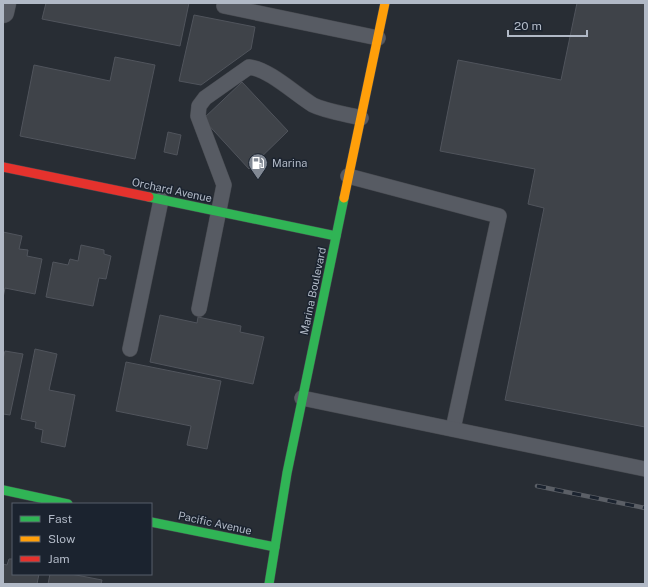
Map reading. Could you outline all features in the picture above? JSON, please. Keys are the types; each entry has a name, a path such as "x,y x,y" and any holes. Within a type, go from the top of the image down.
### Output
{"main road":[{"name":"Marina Boulevard","path":"269,584 287,473 385,3"},
{"name":"Orchard Avenue","path":"3,167 336,236"},
{"path":"3,490 63,503"},
{"name":"Pacific Avenue","path":"152,522 275,548"}],"street":[{"path":"3,12 5,3"}],"lane":[{"path":"224,6 378,38"},
{"path":"199,309 224,186 198,116 199,106 205,98 249,67 256,68 266,73 314,106 361,118"},
{"path":"348,176 499,216 453,429"},
{"path":"130,349 161,200"},
{"path":"302,398 645,470"}],"building":[{"path":"46,3 189,3 180,46 42,19"},
{"path":"577,3 645,3 645,427 505,400 544,208 528,204 535,169 440,151 458,60 561,80"},
{"path":"194,15 255,27 251,49 201,85 179,81"},
{"path":"115,57 155,65 135,159 20,136 34,65 110,81"},
{"path":"242,82 288,131 249,169 203,119"},
{"path":"168,132 181,135 177,155 164,152"},
{"path":"3,232 22,236 19,249 28,250 27,256 42,259 35,294 5,288 3,298"},
{"path":"81,245 104,250 104,254 111,256 106,279 99,278 93,306 46,297 53,262 68,265 70,259 78,261"},
{"path":"160,315 197,323 198,317 241,326 240,332 264,337 253,384 150,362"},
{"path":"35,349 57,354 49,390 75,395 65,447 41,442 43,430 35,428 36,422 21,419"},
{"path":"5,351 23,354 10,415 3,414 3,359"},
{"path":"126,362 221,381 207,449 187,445 191,426 116,411"},
{"path":"9,559 12,559 12,575 39,575 37,584 3,584 3,564 7,565"},
{"path":"50,575 76,575 102,580 101,584 48,584"}],"railway":[{"path":"537,486 645,508"}],"traffic: fast":[{"path":"149,197 336,236"},
{"path":"269,584 287,473 344,198"},
{"path":"3,490 63,503"},
{"path":"152,522 275,547"}],"traffic: slow":[{"path":"344,198 385,3"}],"traffic: jam":[{"path":"3,167 149,197"}],"place":[{"name":"Marina","path":"258,180"}]}
